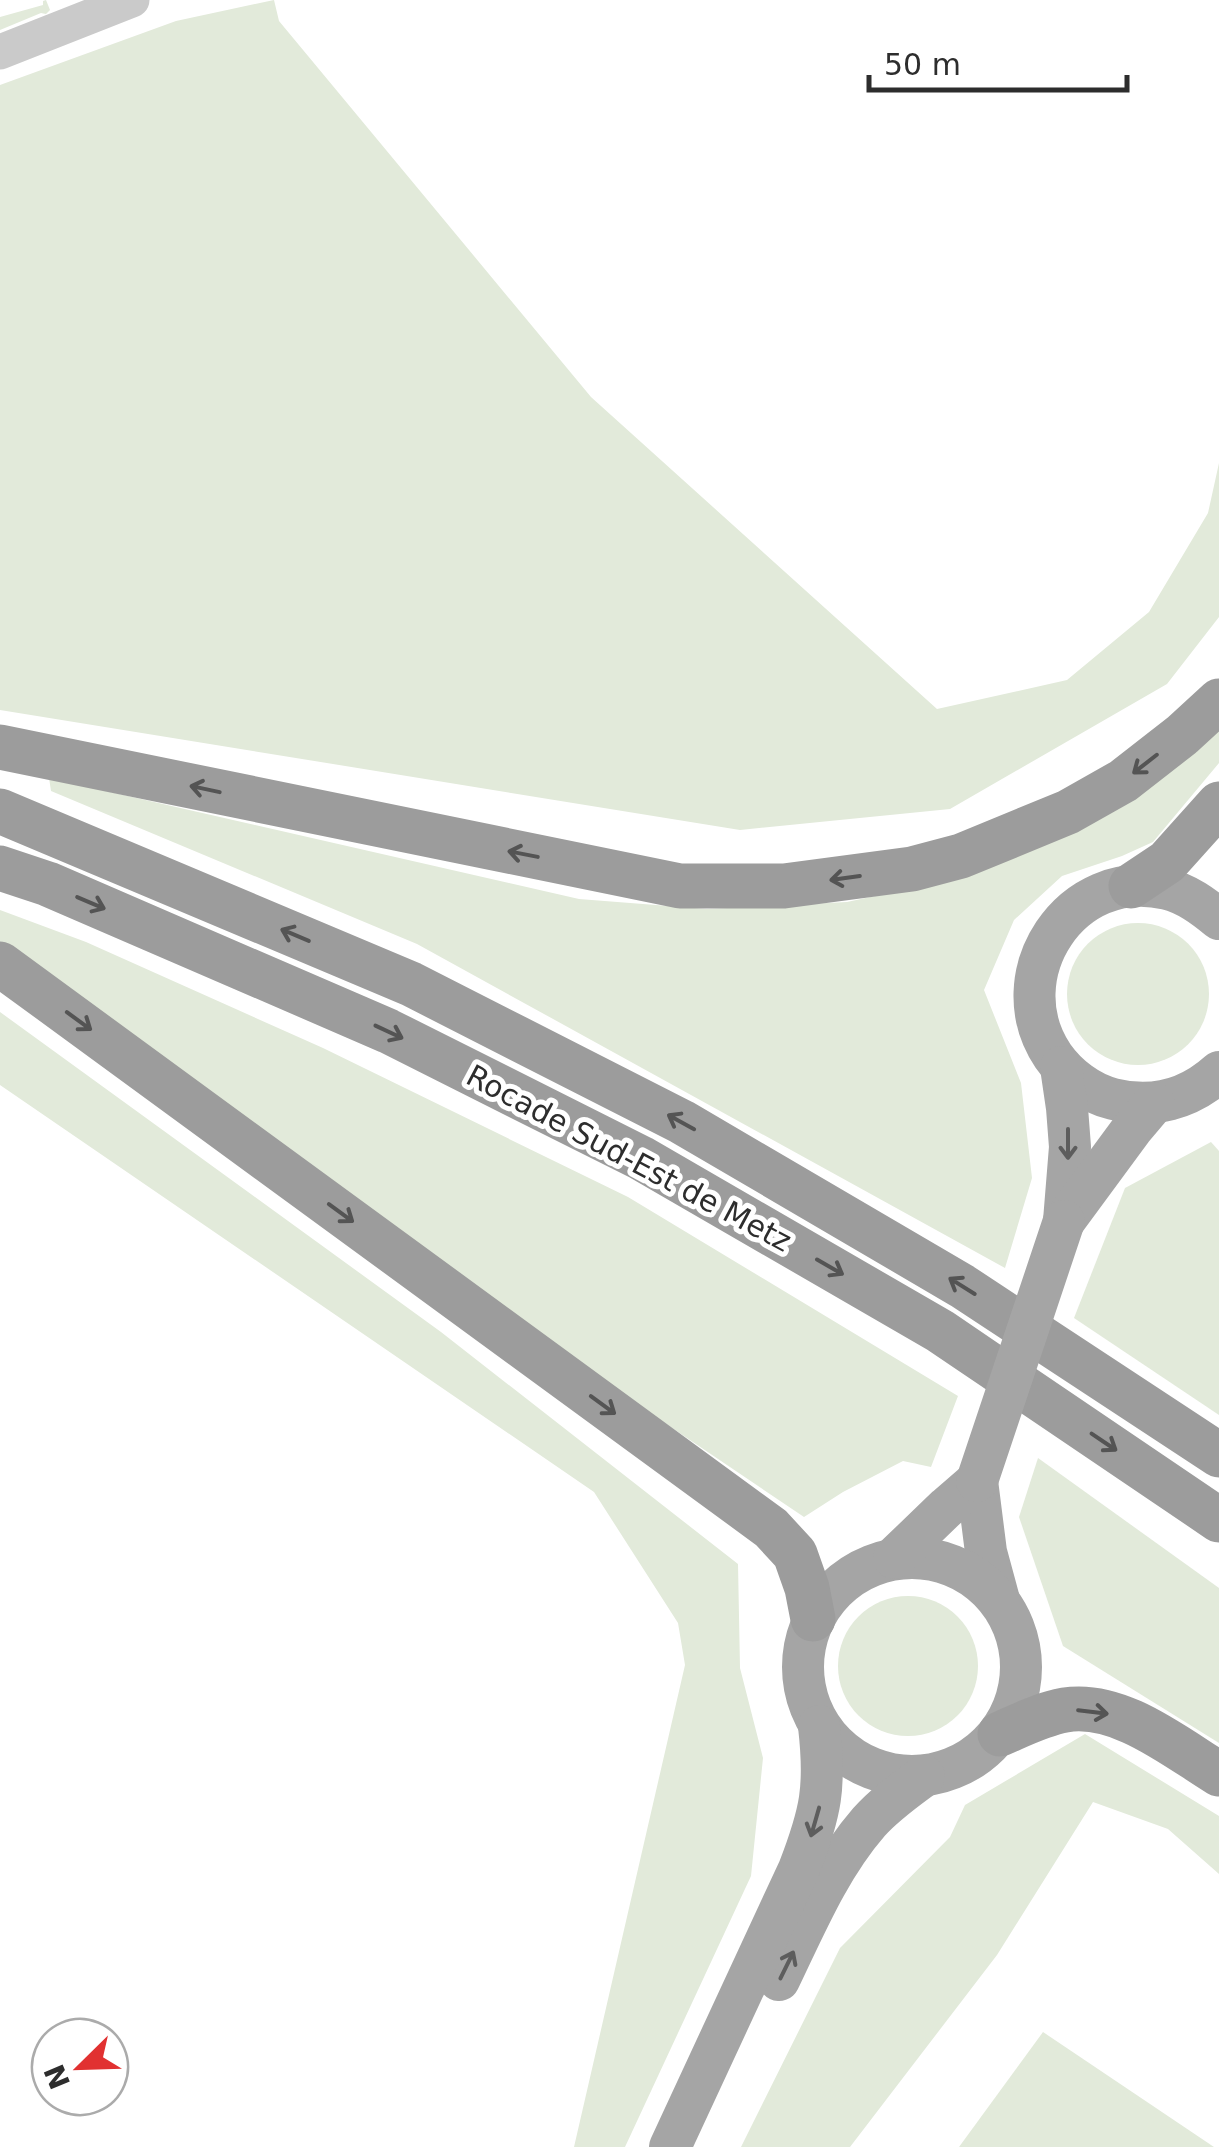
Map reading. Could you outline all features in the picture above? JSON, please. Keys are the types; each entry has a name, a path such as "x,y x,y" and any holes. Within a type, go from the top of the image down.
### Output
{"highway":[{"path":"0,746 680,886 784,886 912,870 1010,838 1123,781 1219,701"},
{"path":"1131,886 1166,862 1219,804"},
{"name":"Rocade Sud-Est de Metz","path":"0,811 411,984 682,1122 962,1286 1219,1455"},
{"name":"Rocade Sud-Est de Metz","path":"0,868 48,884 388,1031 640,1158 940,1330 1219,1520"},
{"path":"0,964 771,1528 795,1554 807,1588 812,1619"},
{"path":"1000,1734 1040,1717 1068,1710 1096,1710 1127,1718 1219,1774"}],"main road":[{"path":"1219,920 1198,902 1166,889 1131,886 1105,892 1082,904 1046,943 1036,968 1033,994 1036,1020 1061,1067 1080,1084 1103,1096 1128,1103 1172,1100 1219,1072"},
{"path":"999,1600 970,1573 934,1559 894,1558 860,1569 833,1590 812,1619 804,1646 802,1674 808,1701 820,1726 839,1749 864,1766 893,1776 924,1776 953,1770 979,1755 1000,1734 1016,1702 1022,1667 1016,1632 999,1600 986,1552 978,1481 1064,1220 1070,1146 1061,1067"},
{"path":"1064,1220 1154,1103"},
{"path":"894,1558 978,1481"},
{"path":"670,2147 799,1869 814,1828 823,1781 820,1726"},
{"path":"698,2147 824,1886 870,1820 924,1776"}],"street":[{"path":"0,52 132,0"}],"green space":[{"path":"46,0 50,10 46,14 0,30 0,17 43,5"},
{"path":"274,0 279,21 591,397 937,709 1067,680 1149,612 1208,513 1219,463 1219,617 1167,684 950,809 740,830 0,710 0,85 176,21"},
{"path":"1219,723 1219,763 1153,842 1062,876 1014,920 984,990 1021,1083 1032,1178 1005,1268 417,944 51,791 49,778 579,899 707,909 847,902 963,877"},
{"path":"0,910 86,942 323,1048 628,1197 958,1396 931,1467 903,1461 804,1517 644,1409 0,944"},
{"path":"1138,923 1165,928 1188,944 1204,967 1209,994 1204,1021 1188,1044 1165,1060 1138,1065 1111,1060 1088,1044 1072,1021 1067,994 1072,967 1088,944 1111,928"},
{"path":"0,1012 441,1332 738,1564 740,1668 763,1758 751,1876 625,2147 574,2147 685,1665 678,1623 594,1492 0,1085"},
{"path":"1211,1142 1219,1151 1219,1415 1074,1318 1125,1188"},
{"path":"1038,1458 1219,1588 1219,1743 1063,1646 1019,1517"},
{"path":"908,1596 935,1601 958,1616 973,1639 978,1666 973,1693 958,1716 935,1731 908,1736 881,1731 858,1716 843,1693 838,1666 843,1639 858,1616 881,1601"},
{"path":"1085,1734 1219,1816 1219,1874 1168,1829 1093,1802 997,1955 850,2147 741,2147 840,1948 950,1837 965,1805"},
{"path":"1043,2032 1214,2147 959,2147"}]}
